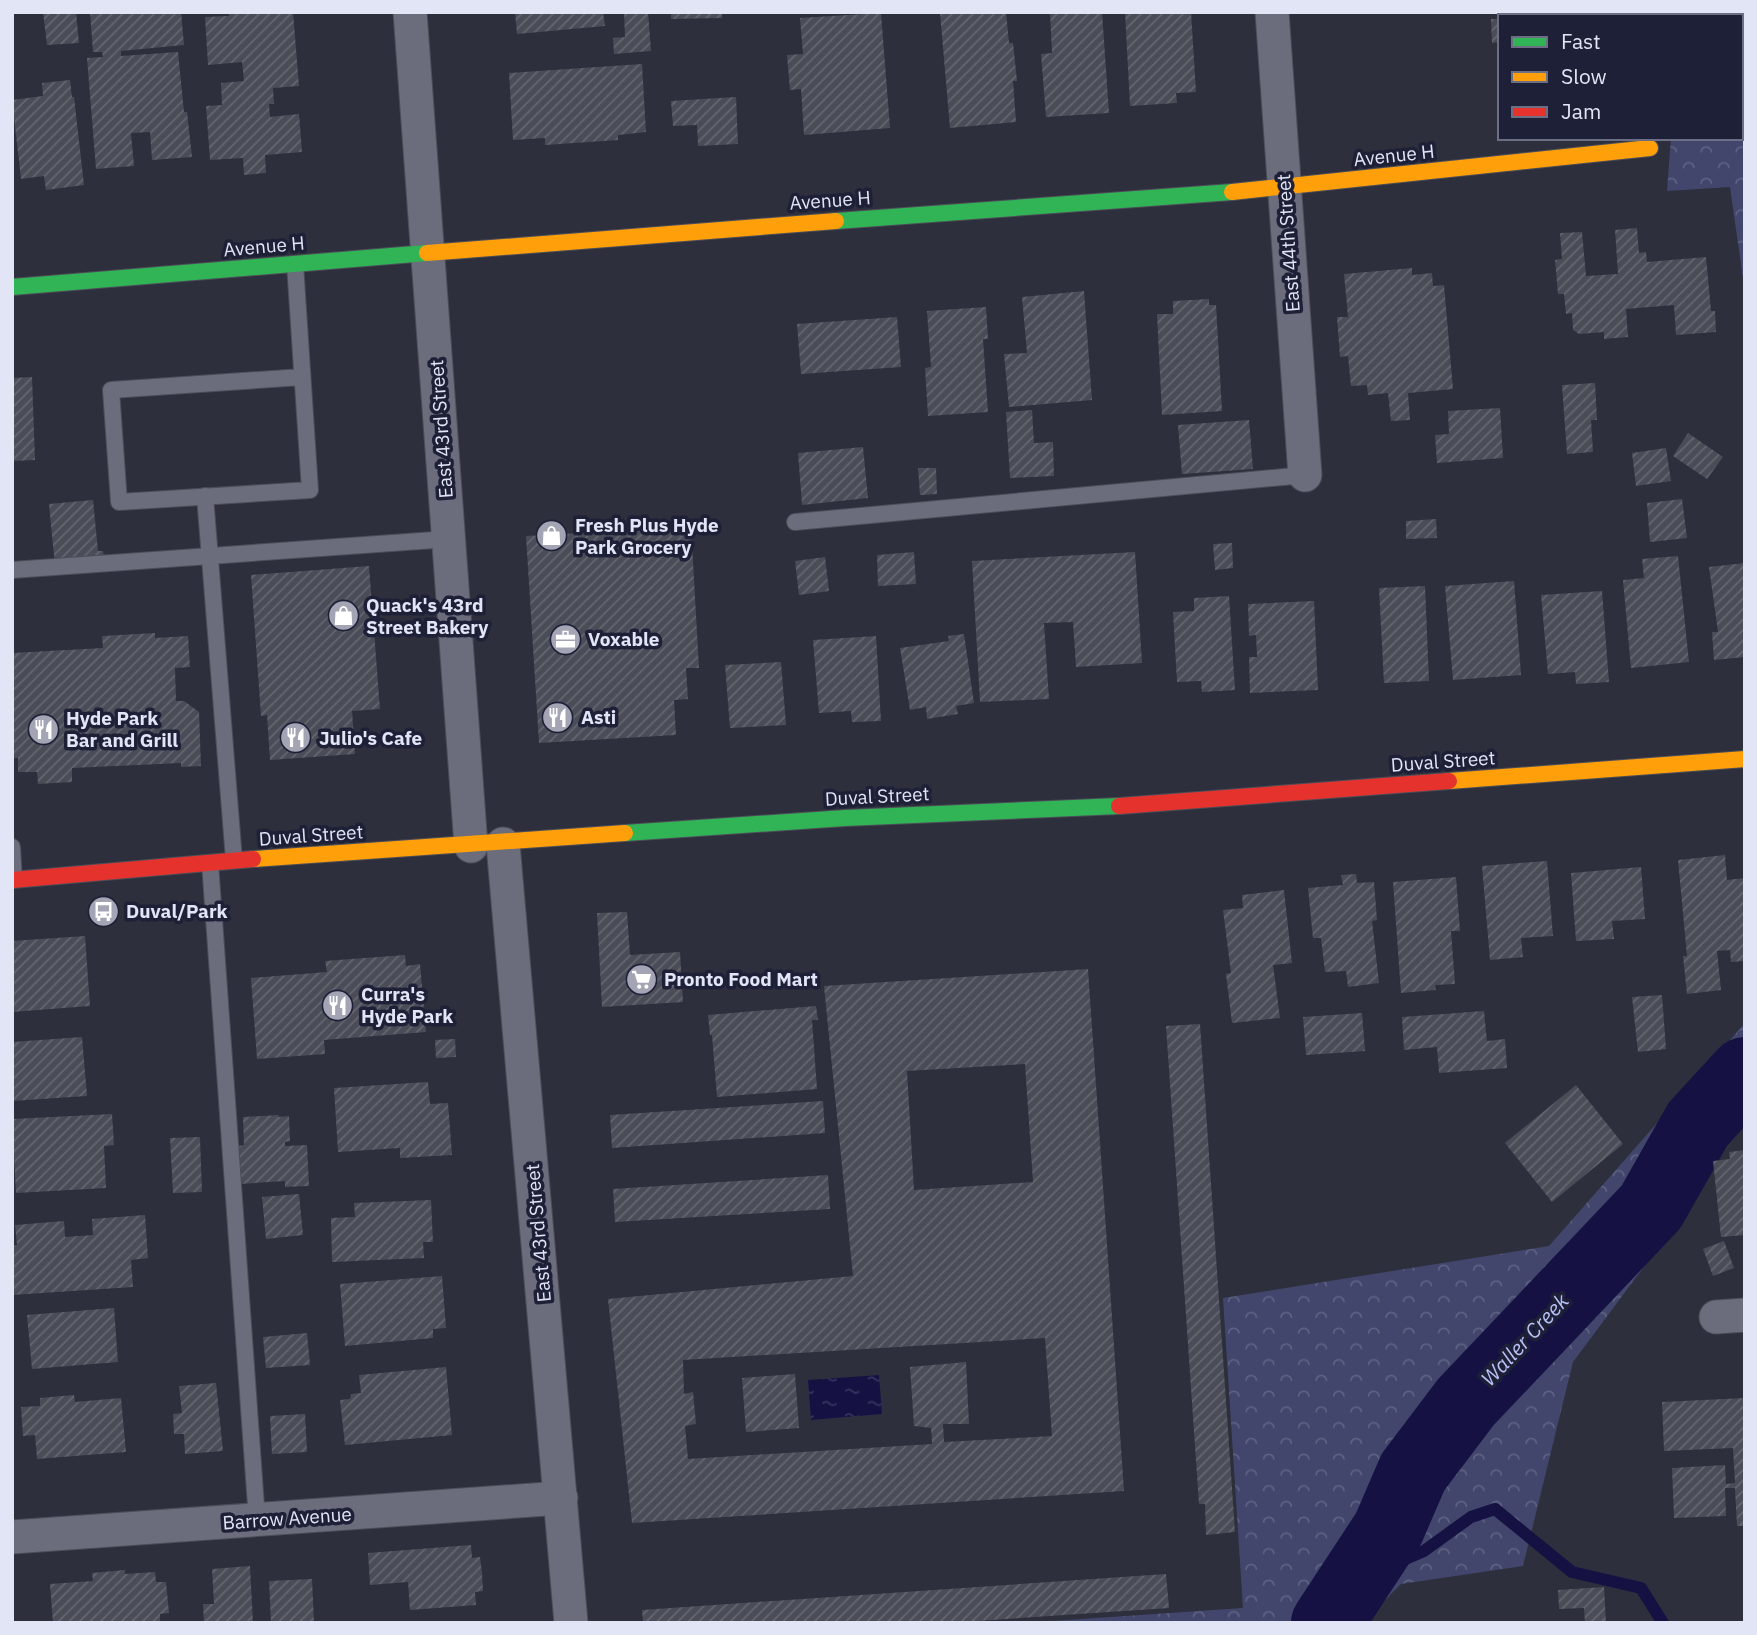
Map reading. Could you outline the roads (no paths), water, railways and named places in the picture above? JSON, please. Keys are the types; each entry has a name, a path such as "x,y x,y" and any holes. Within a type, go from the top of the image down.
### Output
{"street":[{"name":"East 43rd Street","path":"410,12 449,539 487,845 561,1498 571,1623"},
{"name":"East 44th Street","path":"1272,12 1305,474"},
{"name":"Avenue H","path":"12,287 748,227 1284,188 1650,148"},
{"name":"Duval Street","path":"13,880 234,861 845,818 1140,805 1745,760"},
{"name":"Barrow Avenue","path":"12,1537 561,1498"}],"lane":[{"path":"295,264 310,489 119,502 111,390 302,377"},
{"path":"795,522 1305,474"},
{"path":"205,496 234,861"},
{"path":"12,570 449,539"},
{"path":"12,847 13,880"},
{"path":"209,863 257,1520"}],"water":[{"path":"879,1375 882,1414 811,1420 808,1380"}],"waterway":[{"name":"Waller Creek","path":"1743,76 1745,89"},
{"name":"Waller Creek","path":"1327,1623 1388,1530 1413,1472 1466,1402 1651,1207 1698,1124 1745,1073"},
{"path":"1354,1581 1424,1551 1471,1517 1495,1509 1572,1572 1641,1588 1663,1623"}],"place":[{"name":"Fresh Plus Hyde Park Grocery","path":"552,536"},
{"name":"Quack's 43rd Street Bakery","path":"343,616"},
{"name":"Voxable","path":"565,639"},
{"name":"Asti","path":"558,717"},
{"name":"Hyde Park Bar and Grill","path":"43,729"},
{"name":"Julio's Cafe","path":"296,738"},
{"name":"Duval/Park","path":"103,911"},
{"name":"Pronto Food Mart","path":"641,979"},
{"name":"Curra's Hyde Park","path":"338,1005"}]}
